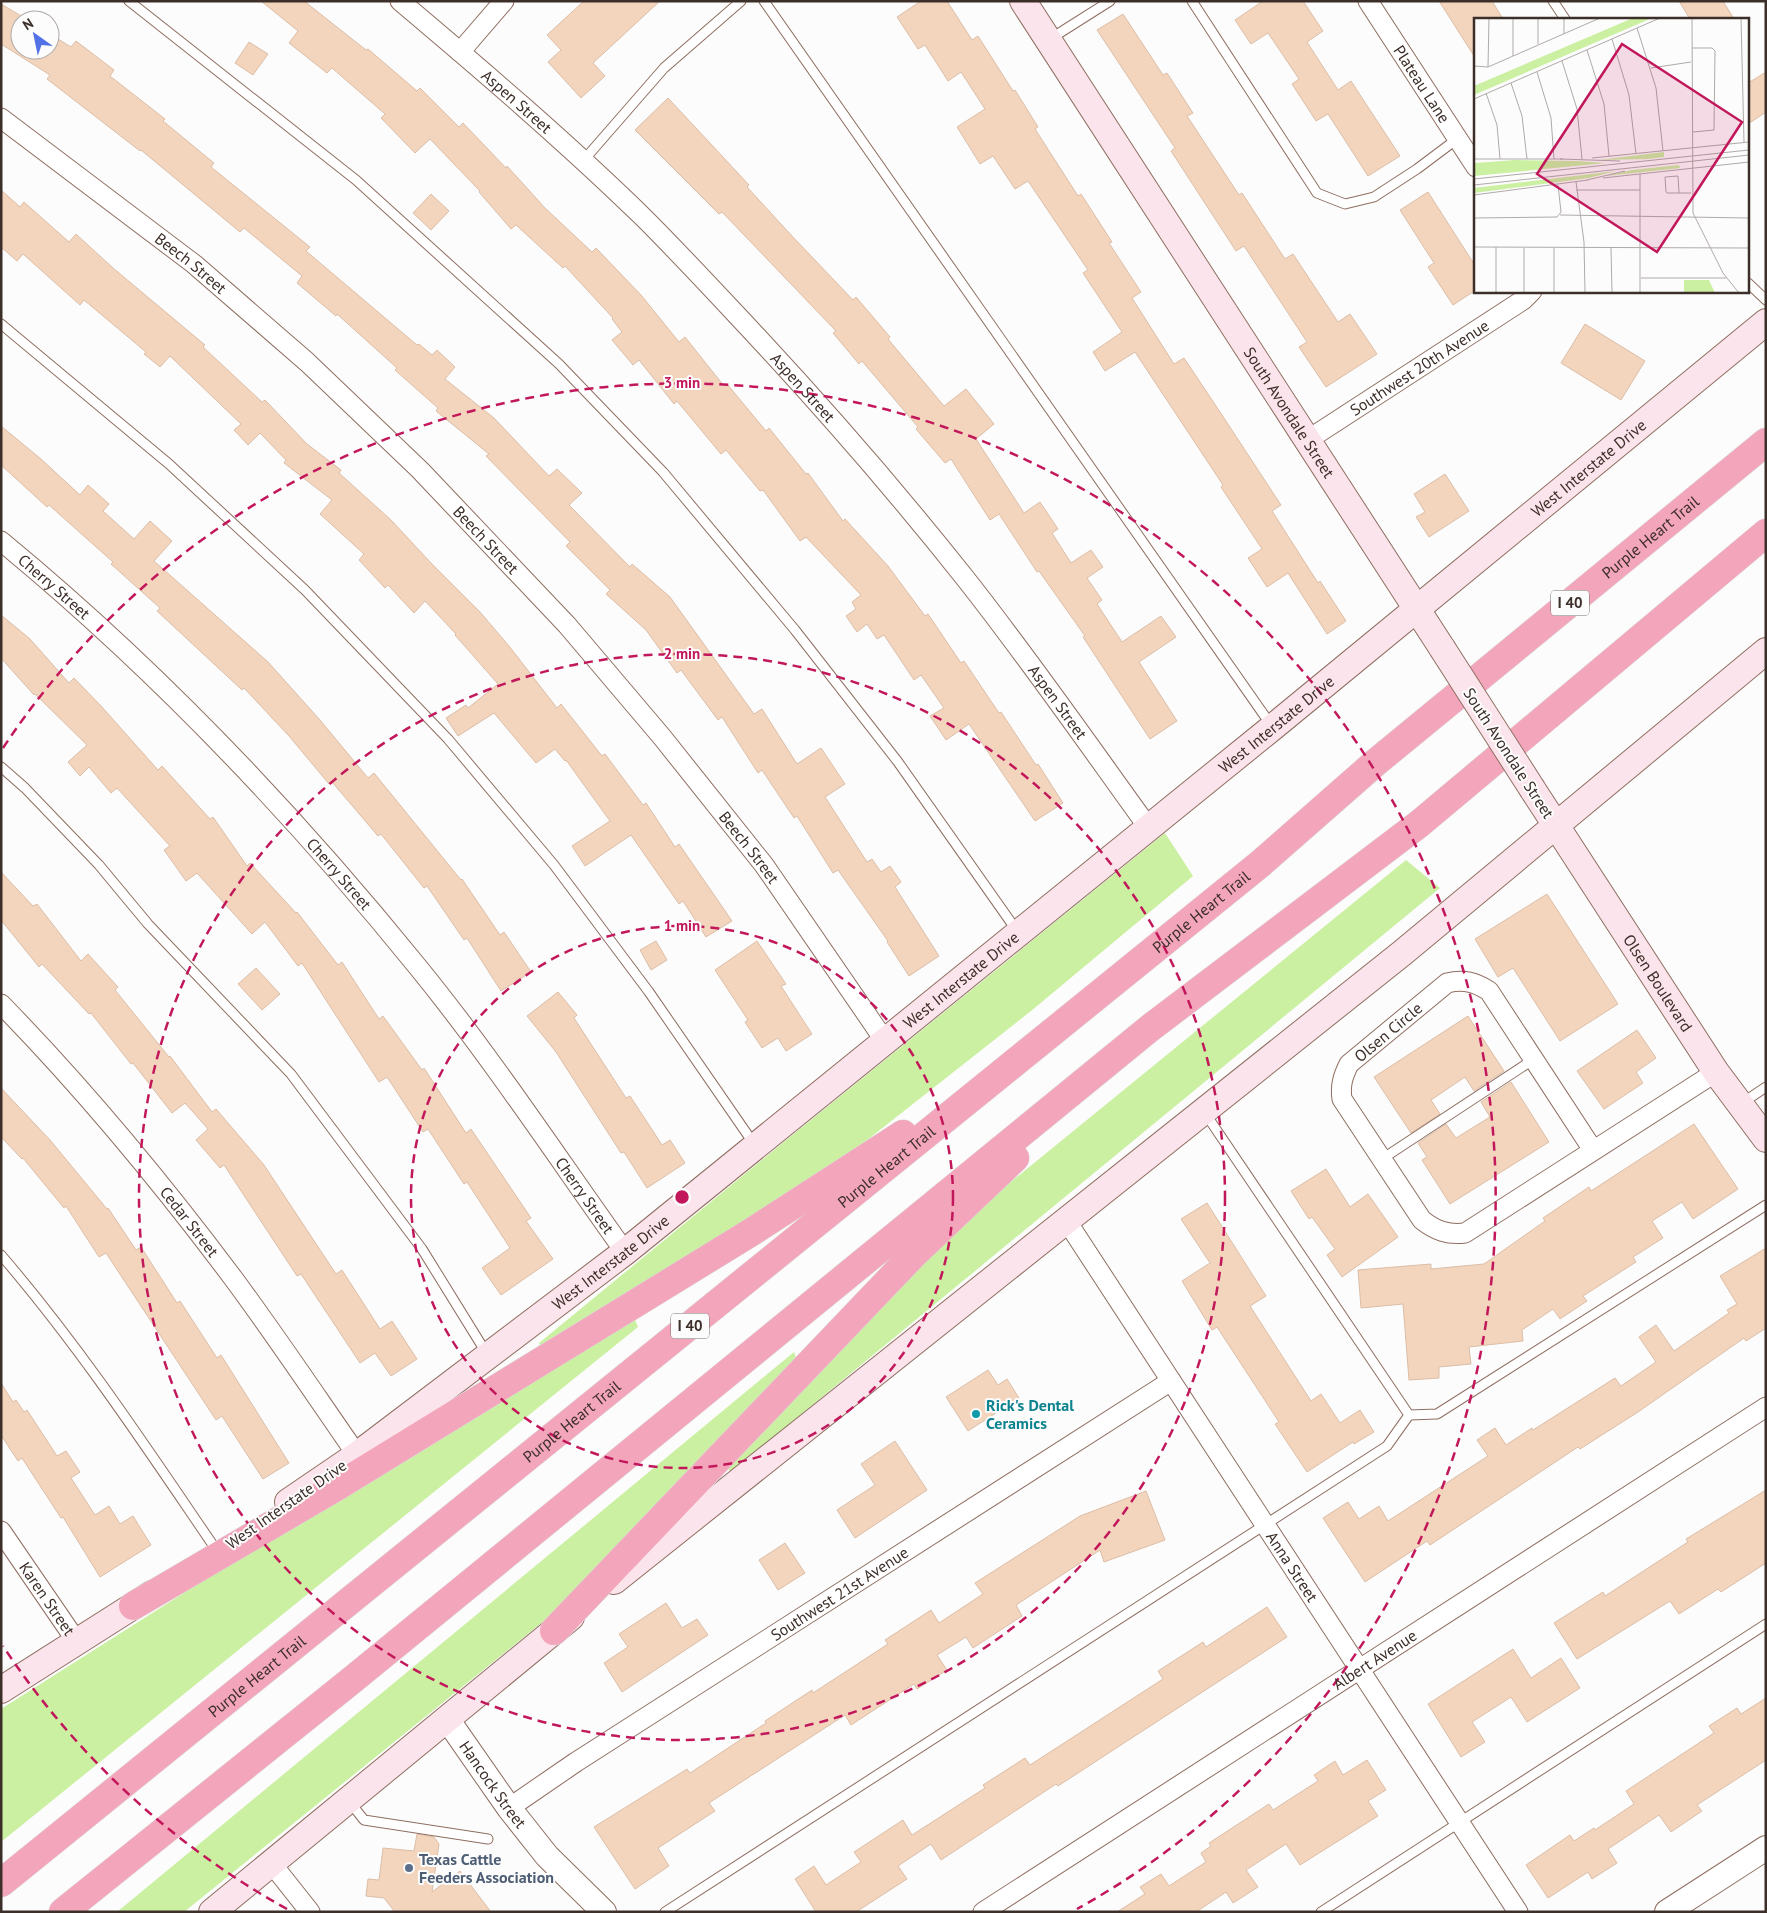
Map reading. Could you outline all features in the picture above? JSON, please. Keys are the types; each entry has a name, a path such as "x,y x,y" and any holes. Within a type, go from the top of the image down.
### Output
{"highway":[{"name":"Purple Heart Trail","path":"1,1883 1260,864 1383,757 1766,442"},
{"path":"63,1912 352,1680 1150,1028 1419,824 1766,533"},
{"path":"554,1631 914,1254 1150,1028"},
{"path":"133,1606 338,1486 750,1233 1016,1062"}],"main road":[{"name":"South Avondale Street","path":"1022,1 1556,825"},
{"name":"West Interstate Drive","path":"1,1690 217,1551 357,1455 625,1252 1272,727 1766,322"},
{"path":"212,1912 595,1596 1401,954 1766,651"},
{"name":"Olsen Boulevard","path":"1556,825 1716,1072 1766,1139"}],"street":[{"name":"Aspen Street","path":"400,1 583,160 645,219 783,363 845,434 971,586 1148,827"},
{"path":"460,52 504,1"},
{"name":"Plateau Lane","path":"1368,1 1474,164"},
{"name":"Beech Street","path":"1,118 194,264 306,362 426,477 566,625 662,737 764,865 885,1041"},
{"name":"Southwest 20th Avenue","path":"1306,441 1523,300 1531,292"},
{"name":"Cherry Street","path":"1,541 98,625 149,674 215,740 320,853 418,967 471,1036 625,1252"},
{"name":"Olsen Circle","path":"1593,1150 1489,991 1480,985 1468,981 1458,980 1447,983 1349,1064 1343,1077 1342,1099 1422,1220 1441,1232 1453,1234 1465,1233 1716,1072"},
{"name":"Cedar Street","path":"1,1004 93,1104 196,1230 235,1280 357,1455"},
{"name":"Anna Street","path":"1066,1220 1518,1912"},
{"name":"Southwest 21st Avenue","path":"509,1808 576,1762 1172,1381"},
{"name":"Albert Avenue","path":"983,1912 1766,1407"},
{"name":"Karen Street","path":"1,1531 77,1642"},
{"name":"Hancock Street","path":"448,1719 509,1808 546,1856 604,1912"},
{"path":"1667,1912 1766,1848"},
{"path":"272,1864 310,1912"}],"lane":[{"path":"129,1 356,180 559,364 656,465 795,630 892,754 1018,932"},
{"path":"583,160 664,68 741,1"},
{"path":"764,1 1272,727"},
{"path":"1048,40 1110,1"},
{"path":"1192,1 1317,193 1346,204 1374,197 1458,139"},
{"path":"1553,1 1564,18"},
{"path":"1750,285 1766,300"},
{"path":"1,324 169,464 304,590 448,739 554,865 649,992 756,1146"},
{"path":"1,767 25,788 99,865 148,924 291,1074 422,1249 488,1356"},
{"path":"1382,1159 1534,1060"},
{"path":"1740,1104 1766,1087"},
{"path":"1204,1111 1409,1415"},
{"path":"1409,1415 1436,1414 1766,1205"},
{"path":"1,1254 43,1303 217,1551"},
{"path":"665,1912 1266,1526 1387,1446 1409,1415"},
{"path":"1321,1912 1766,1624"},
{"path":"348,1801 364,1820 488,1839"}],"green space":[{"path":"1165,833 1193,876 1031,1011 824,1174 542,1352 539,1343"},
{"path":"1406,860 1440,888 731,1472 723,1463 953,1229"},
{"path":"634,1317 638,1327 1,1842 1,1709 318,1508"},
{"path":"794,1352 798,1363 561,1607 184,1912 117,1912"}],"building":[{"path":"261,1 304,1 366,50 368,49 417,91 420,88 459,127 463,123 506,168 507,166 545,208 592,252 596,248 641,295 679,342 685,337 724,386 727,384 766,431 769,428 806,474 808,473 843,521 845,519 888,566 925,616 928,614 961,663 964,661 999,713 1001,712 1063,803 1035,821 969,724 946,740 930,716 944,708 921,675 914,680 884,635 877,639 867,624 857,632 846,616 856,609 852,602 861,595 806,537 800,541 763,490 760,491 726,450 721,454 677,401 674,404 639,360 633,365 612,340 622,332 613,318 565,266 563,268 516,225 511,229 480,191 430,139 415,153 381,118 385,114 332,68 327,73 289,43 298,31"},
{"path":"584,1 660,1 593,63 605,76 581,98 548,62 561,50 547,35"},
{"path":"921,1 947,1 972,40 978,36 1013,91 1015,90 1038,127 1035,129 1078,196 1081,194 1112,242 1109,243 1141,292 1132,298 1174,364 1184,358 1281,505 1272,511 1318,583 1320,581 1346,621 1327,634 1288,573 1267,587 1248,558 1262,549 1221,487 1223,485 1135,352 1105,371 1093,352 1122,332 1083,273 1088,270 1028,181 1015,189 993,156 980,164 957,127 985,109 961,72 948,81 925,45 918,49 897,17"},
{"path":"1263,1 1303,1 1323,31 1307,42 1338,90 1351,81 1400,156 1368,176 1328,114 1316,121 1292,84 1299,79 1268,33 1251,44 1235,20"},
{"path":"1439,1 1492,1 1502,18 1474,18 1474,56"},
{"path":"1679,1 1723,1 1733,18 1689,18"},
{"path":"1,4 11,10 10,50 1,44"},
{"path":"1123,14 1163,75 1167,73 1193,113 1187,116 1239,195 1242,193 1285,259 1293,254 1338,322 1350,314 1377,354 1326,387 1299,347 1307,342 1244,246 1236,251 1171,151 1175,148 1097,30"},
{"path":"60,40 71,47 76,41 114,70 110,76 165,119 163,121 214,163 211,167 310,247 306,251 417,345 419,344 432,355 437,350 455,367 445,379 494,418 549,476 557,469 582,493 569,505 630,567 632,564 670,597 754,714 762,709 797,764 821,748 845,784 825,797 867,862 872,859 881,872 890,866 901,882 895,887 939,956 909,976 888,941 838,870 833,873 797,816 794,818 762,770 758,773 722,717 718,720 681,670 677,673 646,630 606,594 610,590 566,546 570,542 486,456 489,454 436,411 438,408 337,314 336,316 297,283 302,276 244,228 240,232 141,150 47,79 50,75 26,60 60,60"},
{"path":"249,42 268,54 253,75 235,63"},
{"path":"1766,72 1766,112 1750,123 1750,82"},
{"path":"668,98 749,185 747,187 792,236 853,300 856,297 944,406 966,389 994,424 976,439 1024,513 1040,502 1058,529 1052,533 1071,563 1091,550 1103,567 1087,578 1102,600 1097,604 1122,642 1161,616 1176,637 1139,662 1177,721 1150,739 1083,637 1085,636 1039,571 1037,572 999,514 990,520 951,459 945,463 916,429 918,427 862,361 859,364 833,333 836,331 722,212 719,214 635,130"},
{"path":"1,190 20,207 24,202 69,242 76,234 113,268 205,345 203,347 262,402 265,400 307,444 341,470 339,473 391,520 480,612 557,708 561,704 602,756 605,754 643,805 646,803 675,847 679,844 732,921 706,937 683,901 679,904 631,835 585,866 572,846 610,821 566,760 555,749 536,763 494,713 458,736 446,718 466,705 468,708 498,684 425,601 414,613 388,585 385,588 359,560 364,554 320,514 332,500 284,463 286,460 260,433 248,445 234,430 241,424 170,356 160,367 144,354 146,352 84,300 80,305 23,254 17,261 1,247"},
{"path":"1428,192 1474,264 1474,291 1453,305 1428,267 1434,263 1400,210"},
{"path":"431,194 449,211 431,230 413,213"},
{"path":"1585,324 1645,361 1621,400 1561,363"},
{"path":"1,426 80,495 88,485 109,504 103,511 134,539 150,521 172,541 154,561 268,662 320,720 368,778 374,773 462,879 500,935 504,932 531,972 501,991 467,938 464,940 427,886 424,888 381,834 378,836 332,782 329,784 289,736 244,688 242,690 157,611 160,608 111,564 113,562 49,505 47,507 1,465"},
{"path":"1445,474 1469,511 1429,537 1416,517 1425,512 1414,494"},
{"path":"1,615 30,639 69,683 74,678 158,770 162,766 210,819 213,817 247,866 250,863 297,912 338,965 342,962 379,1019 383,1016 422,1070 424,1068 466,1133 471,1129 531,1218 526,1221 553,1259 501,1295 482,1268 510,1248 467,1182 464,1184 428,1129 423,1132 387,1077 379,1082 302,963 298,966 265,922 252,934 197,873 186,881 164,850 170,846 117,788 111,793 89,767 80,776 68,762 87,745 34,695 1,658"},
{"path":"1,872 33,906 37,904 81,961 88,954 118,987 115,990 170,1056 212,1112 216,1109 264,1165 336,1274 342,1270 380,1329 392,1321 417,1359 391,1376 375,1353 360,1363 301,1274 297,1276 224,1165 220,1168 196,1140 208,1129 185,1103 172,1113 91,1013 89,1014 42,964 39,967 1,920"},
{"path":"1547,894 1618,1004 1560,1041 1513,968 1498,977 1475,939"},
{"path":"656,941 667,960 651,970 640,950"},
{"path":"757,941 786,984 781,986 812,1034 786,1051 778,1038 762,1048 745,1022 748,1020 715,970"},
{"path":"256,968 280,994 262,1010 238,984"},
{"path":"558,992 577,1015 574,1018 626,1098 630,1096 662,1145 670,1140 685,1163 647,1188 624,1152 621,1153 556,1052 527,1016"},
{"path":"1468,1016 1504,1071 1474,1091 1465,1077 1431,1100 1440,1114 1411,1133 1374,1077"},
{"path":"1637,1030 1656,1058 1636,1072 1643,1083 1604,1109 1577,1071"},
{"path":"1511,1082 1549,1142 1450,1204 1422,1160 1427,1157 1418,1143 1446,1124 1456,1138 1490,1117 1481,1102"},
{"path":"1,1088 50,1140 108,1208 136,1250 141,1247 177,1303 180,1301 217,1358 221,1355 289,1463 263,1479 222,1416 216,1420 106,1253 99,1257 66,1206 64,1208 23,1158 1,1137"},
{"path":"1694,1124 1738,1189 1693,1219 1682,1202 1652,1221 1663,1238 1633,1257 1636,1262 1583,1296 1587,1301 1560,1319 1553,1309 1522,1330 1523,1341 1469,1347 1471,1364 1439,1367 1439,1378 1409,1380 1403,1304 1361,1308 1358,1270 1431,1264 1431,1269 1484,1264 1545,1221 1543,1218 1589,1187 1591,1191"},
{"path":"1326,1169 1350,1207 1368,1194 1398,1237 1342,1277 1327,1255 1335,1249 1312,1217 1309,1219 1291,1191"},
{"path":"1207,1203 1266,1296 1250,1306 1311,1401 1321,1394 1340,1423 1360,1410 1374,1432 1354,1444 1353,1442 1307,1472 1275,1424 1279,1422 1217,1327 1212,1330 1182,1281 1210,1263 1181,1219"},
{"path":"1766,1248 1766,1328 1746,1341 1744,1338 1638,1412 1580,1449 1578,1447 1430,1545 1427,1541 1365,1582 1323,1518 1348,1502 1359,1519 1379,1506 1388,1521 1488,1456 1477,1440 1495,1428 1506,1445 1615,1378 1621,1386 1656,1362 1639,1337 1656,1325 1674,1351 1729,1313 1727,1310 1737,1304 1720,1276"},
{"name":"Rick's Dental Ceramics","path":"988,1370 998,1385 1007,1379 1019,1398 968,1431 946,1397"},
{"path":"1,1383 13,1402 16,1400 24,1412 27,1410 57,1456 66,1451 80,1472 71,1478 95,1515 109,1506 120,1524 133,1516 151,1545 100,1577 63,1517 61,1518 22,1458 18,1461 1,1435"},
{"path":"895,1441 927,1490 855,1538 837,1510 875,1485 861,1464"},
{"path":"1766,1490 1766,1563 1721,1592 1718,1589 1679,1614 1670,1601 1577,1659 1554,1623 1603,1592 1605,1596 1688,1542 1686,1539"},
{"path":"1146,1491 1165,1540 1104,1562 1100,1550 1016,1605 1022,1616 973,1648 966,1637 937,1655 947,1670 917,1689 914,1684 851,1725 845,1715 709,1803 715,1811 658,1848 669,1866 635,1889 594,1827 687,1769 690,1773 812,1690 813,1693 888,1644 885,1640 931,1610 939,1623 983,1594 975,1583 1080,1516"},
{"path":"785,1543 805,1573 778,1590 759,1560"},
{"path":"666,1603 682,1628 697,1619 708,1635 622,1692 604,1663 628,1647 619,1634"},
{"path":"1267,1607 1287,1637 1058,1786 1056,1784 941,1860 931,1844 898,1866 907,1879 856,1912 816,1912 795,1879 814,1866 826,1885 861,1862 854,1852 903,1820 912,1835 985,1788 983,1785 1025,1758 1030,1765 1163,1679 1158,1671 1203,1642 1206,1647"},
{"path":"1513,1649 1531,1678 1561,1658 1580,1688 1527,1722 1511,1697 1472,1722 1485,1742 1461,1757 1428,1704"},
{"path":"1766,1698 1766,1760 1697,1805 1702,1811 1671,1832 1659,1815 1608,1849 1617,1863 1592,1879 1588,1872 1548,1898 1526,1865 1570,1835 1574,1841 1594,1828 1595,1830 1634,1804 1626,1791 1714,1733 1709,1726 1737,1708 1741,1714"},
{"path":"1367,1760 1386,1790 1368,1801 1378,1816 1300,1865 1286,1844 1246,1870 1258,1887 1233,1903 1226,1892 1196,1912 1117,1912 1145,1894 1140,1887 1161,1874 1169,1886 1206,1862 1201,1853 1211,1846 1209,1843 1269,1804 1273,1810 1318,1781 1314,1775 1335,1761 1343,1775"},
{"name":"Texas Cattle Feeders Association","path":"417,1834 434,1837 439,1844 432,1892 460,1871 491,1912 395,1912 384,1898 366,1896 368,1879 379,1880 383,1848 414,1851"}],"place":[{"name":"Rick's Dental Ceramics","path":"976,1414"},
{"name":"Texas Cattle Feeders Association","path":"409,1868"}]}
